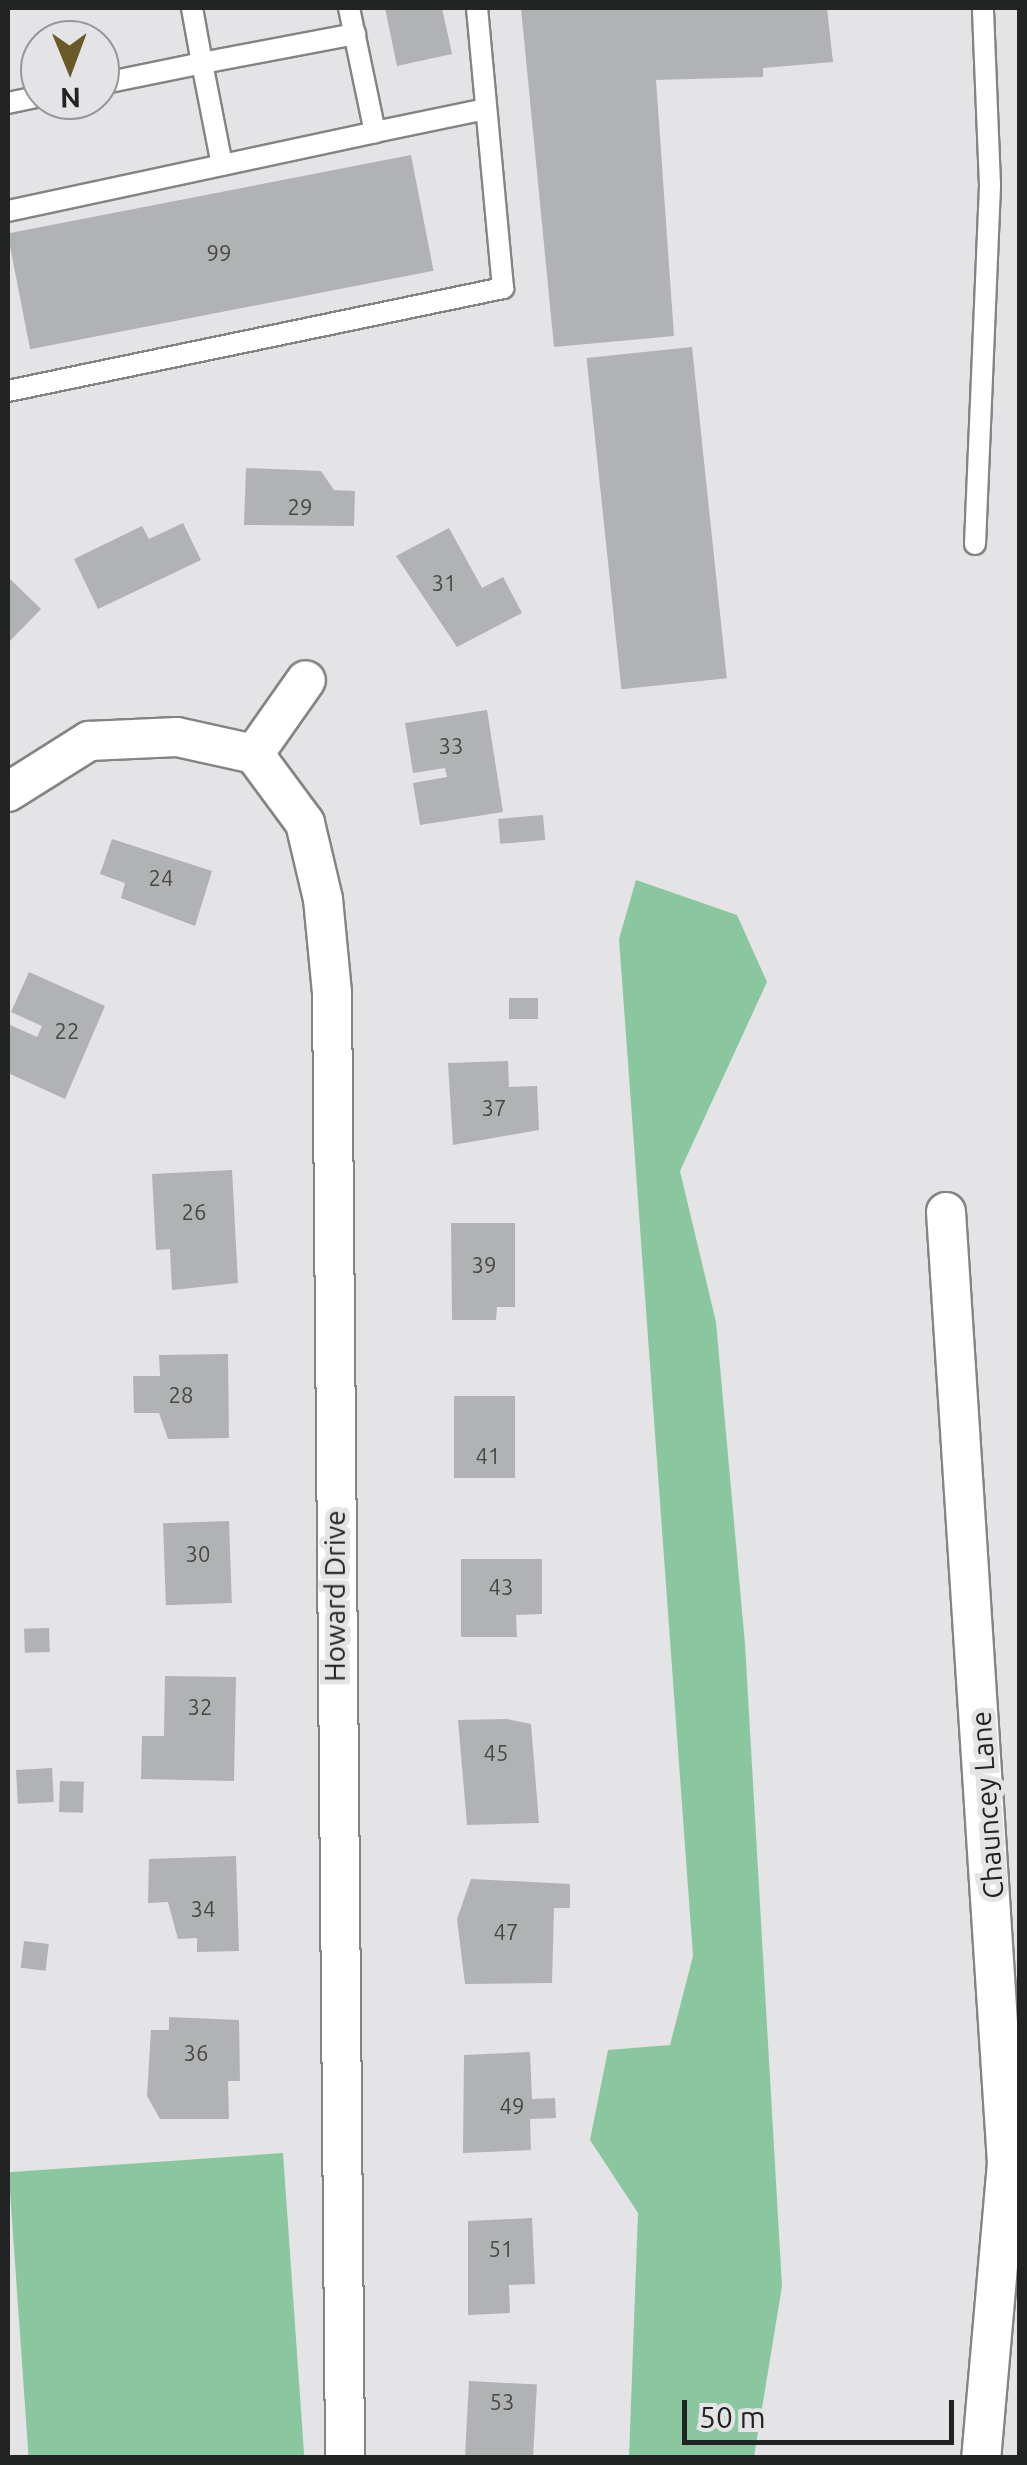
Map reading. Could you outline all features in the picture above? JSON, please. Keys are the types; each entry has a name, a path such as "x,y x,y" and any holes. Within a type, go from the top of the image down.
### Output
{"street":[{"path":"8,792 89,741 177,737 254,754 306,680"},
{"name":"Howard Drive","path":"254,754 305,822 332,994 345,2458"},
{"name":"Chauncey Lane","path":"946,1212 1007,2163 980,2458"}],"lane":[{"path":"192,8 222,165"},
{"path":"349,8 375,132"},
{"path":"8,391 503,288 477,8"},
{"path":"975,544 990,185 983,8"},
{"path":"120,80 355,34"},
{"path":"8,210 486,110"}],"green space":[{"path":"636,880 737,915 767,982 680,1171 716,1322 745,1644 782,2286 754,2457 629,2457 638,2213 590,2140 608,2050 670,2045 693,1956 619,939"},
{"path":"283,2153 304,2457 29,2458 9,2172"}],"building":[{"path":"385,8 442,8 452,54 397,66"},
{"path":"521,8 827,8 833,62 763,68 763,77 656,80 674,336 554,347"},
{"path":"411,155 434,271 30,349 8,233"},
{"path":"692,347 727,678 621,689 587,358"},
{"path":"246,468 321,471 334,490 355,491 354,526 244,525"},
{"path":"183,523 201,560 98,609 74,559 142,526 149,539"},
{"path":"449,528 482,588 503,577 522,613 457,647 396,556"},
{"path":"8,577 41,609 8,643"},
{"path":"487,710 503,812 420,825 413,783 447,777 445,768 413,773 405,723"},
{"path":"543,815 545,840 500,844 498,819"},
{"path":"112,839 212,871 195,926 121,898 125,883 100,874"},
{"path":"29,972 105,1006 65,1099 8,1073 8,1024 37,1037 42,1026 11,1012"},
{"path":"509,998 538,998 538,1019 509,1019"},
{"path":"508,1061 509,1087 537,1086 539,1130 453,1145 448,1063"},
{"path":"232,1170 238,1283 172,1290 170,1249 156,1250 152,1174"},
{"path":"451,1223 515,1223 515,1307 497,1307 496,1320 452,1320"},
{"path":"228,1354 229,1438 168,1439 159,1413 134,1413 133,1376 160,1376 159,1355"},
{"path":"454,1396 515,1396 515,1478 454,1478"},
{"path":"229,1521 232,1603 166,1605 163,1523"},
{"path":"461,1559 542,1559 542,1614 516,1615 517,1637 461,1637"},
{"path":"49,1628 50,1652 25,1653 24,1629"},
{"path":"165,1676 236,1677 234,1781 141,1779 142,1736 164,1736"},
{"path":"507,1719 531,1724 539,1823 467,1825 458,1720"},
{"path":"52,1768 54,1802 18,1804 16,1770"},
{"path":"60,1781 84,1782 83,1813 59,1812"},
{"path":"236,1856 239,1951 197,1952 197,1938 178,1939 168,1902 148,1903 149,1859"},
{"path":"471,1879 570,1884 570,1908 554,1908 552,1983 465,1984 457,1919"},
{"path":"24,1941 49,1944 46,1971 21,1968"},
{"path":"169,2017 239,2020 240,2081 228,2081 229,2119 160,2119 147,2096 151,2030 169,2030"},
{"path":"530,2052 532,2099 555,2098 556,2118 530,2119 531,2150 463,2153 464,2055"},
{"path":"532,2218 535,2284 509,2285 510,2313 468,2315 468,2221"},
{"path":"469,2381 537,2385 533,2458 465,2458"}]}
